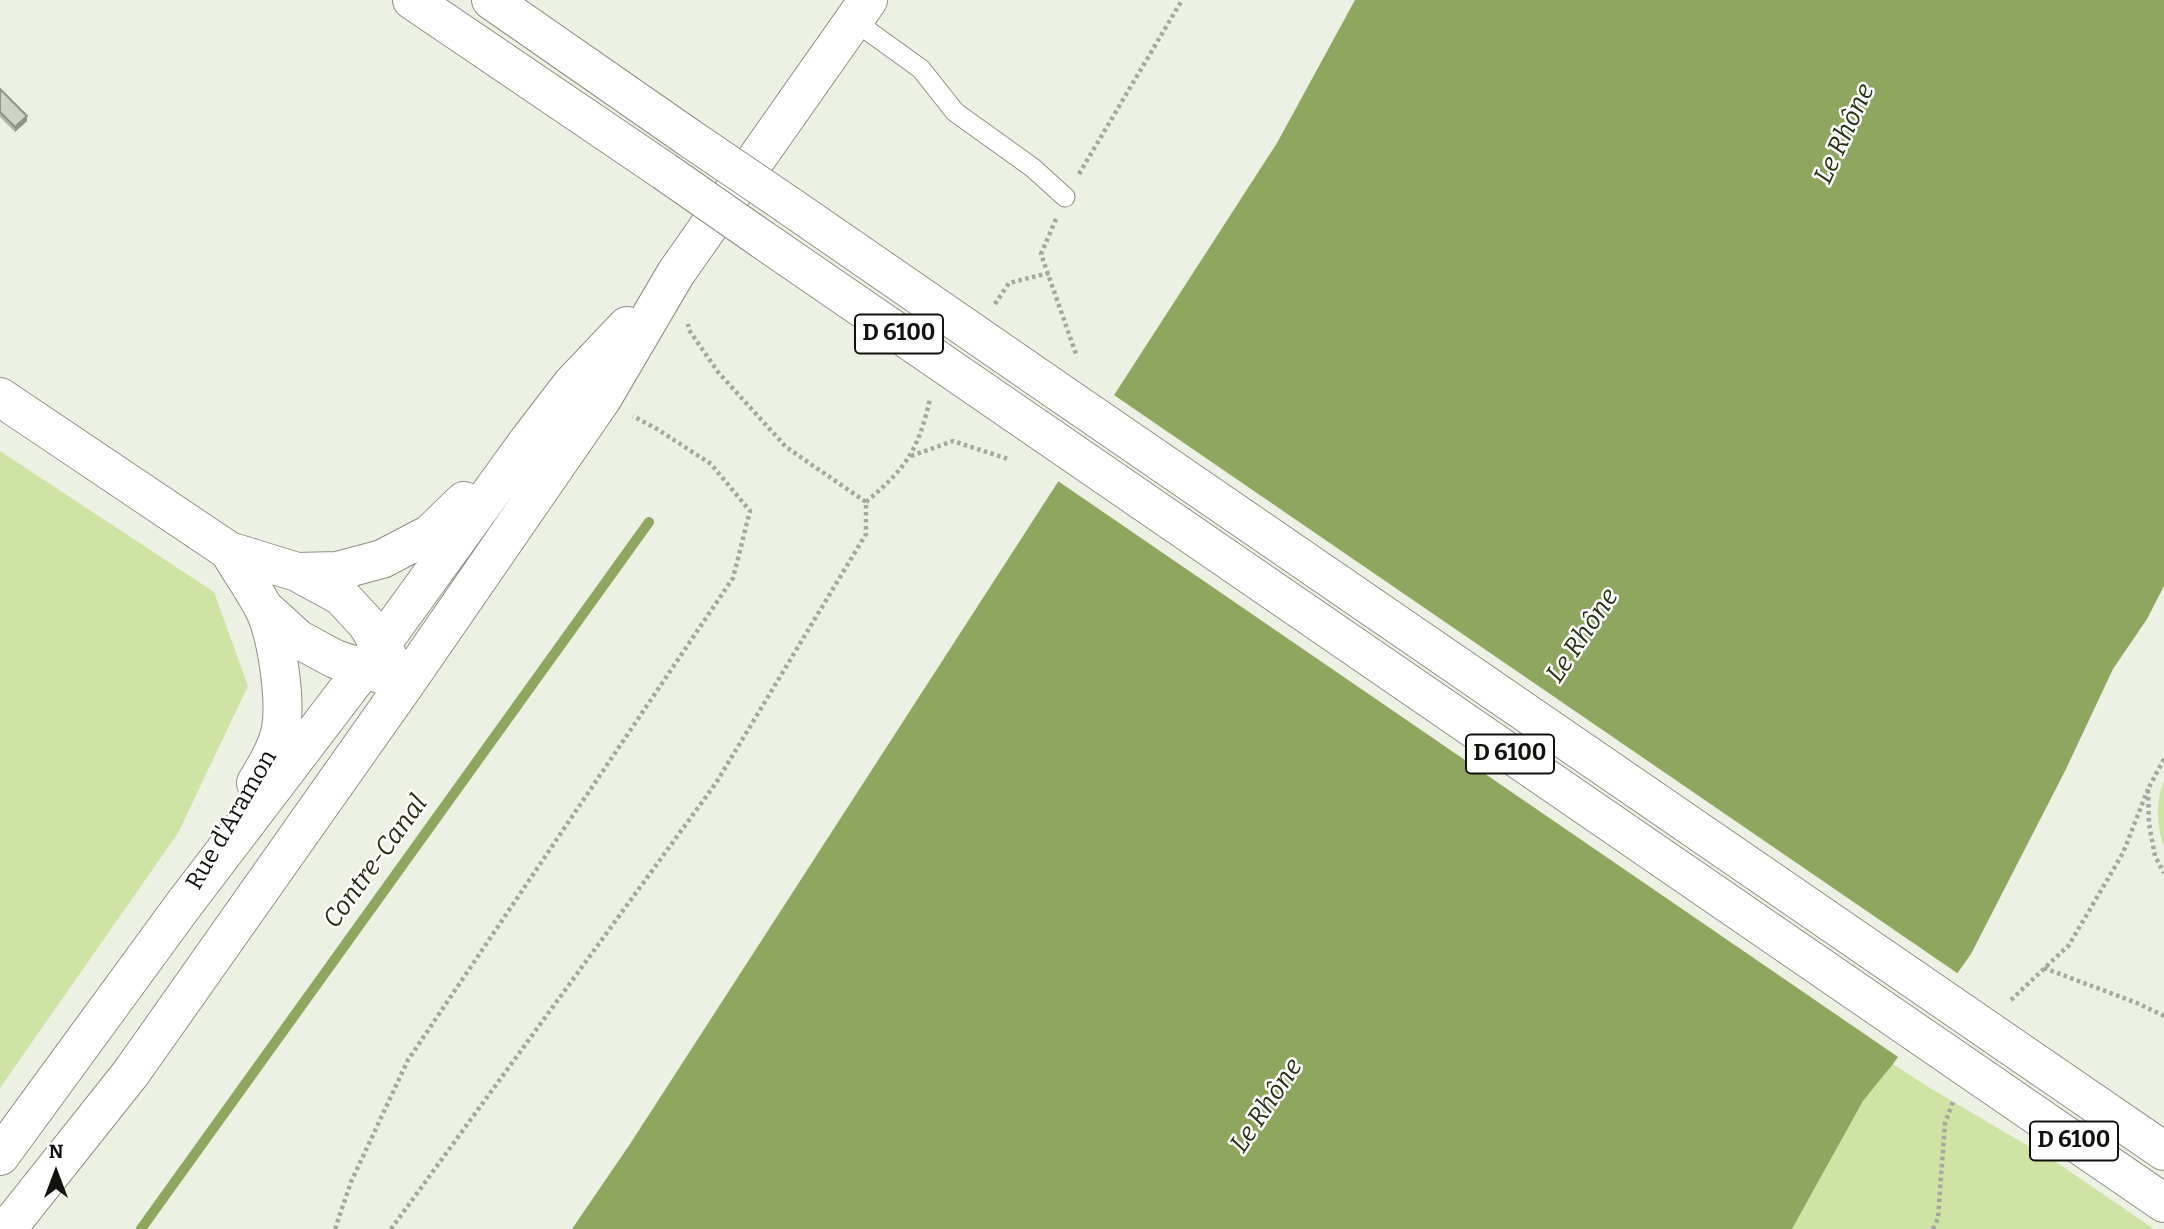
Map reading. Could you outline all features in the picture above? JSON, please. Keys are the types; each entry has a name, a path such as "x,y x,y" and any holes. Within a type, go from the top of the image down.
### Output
{"main road":[{"path":"402,0 465,36"},
{"name":"D 6100","path":"412,0 2164,1203"},
{"name":"D 6100","path":"491,0 2164,1151"},
{"path":"6,1229 131,1073 406,683 587,391 676,273 861,10"},
{"path":"0,1156 182,907 372,657 529,439 587,391"},
{"name":"Rue d'Aramon","path":"0,397 229,551 297,572 341,596 366,623 372,657"},
{"name":"Rue d'Aramon","path":"297,572 337,571 382,559 430,534 529,439"},
{"name":"Rue d'Aramon","path":"229,551 265,609 298,639 335,659 372,657 406,683"},
{"name":"Rue d'Aramon","path":"182,907 272,756 281,729 279,668 265,609"}],"lane":[{"path":"861,10 921,69 955,112 1033,169 1065,197"}],"path":[{"path":"1077,357 1041,254 1065,197 1182,0"},
{"path":"676,273 689,330 718,372 786,447 866,502"},
{"path":"989,314 1009,283 1049,274"},
{"path":"335,1229 351,1182 408,1060 733,578 750,511 711,464 657,429 587,391"},
{"path":"866,502 889,483 911,457 923,429 931,396"},
{"path":"911,457 953,441 1008,460"},
{"path":"391,1229 716,783 866,534 866,502"},
{"path":"2011,1000 2069,944 2123,853 2148,789 2164,759"},
{"path":"2148,789 2149,824 2155,856 2164,873"},
{"path":"2043,968 2137,1003 2164,1016"},
{"path":"1933,1229 1938,1219 1945,1123 1953,1101"}],"shaded area":[{"path":"0,451 214,592 248,686 178,833 0,1088"},
{"path":"2164,781 2164,847 2158,814"},
{"path":"1893,1064 2062,1166 2154,1229 1792,1229 1863,1101"}],"water":[{"name":"Le Rhône","path":"1355,0 2164,0 2164,586 2147,619 2113,669 2065,771 1971,954 1893,1064 1863,1101 1792,1229 572,1229 630,1144 1277,143"}],"pier":[{"path":"1111,393 1960,975 1901,1059 1055,479"}],"building":[{"path":"0,89 27,116 15,127 0,112"}],"waterway":[{"name":"Contre-Canal","path":"141,1229 649,522"}]}
